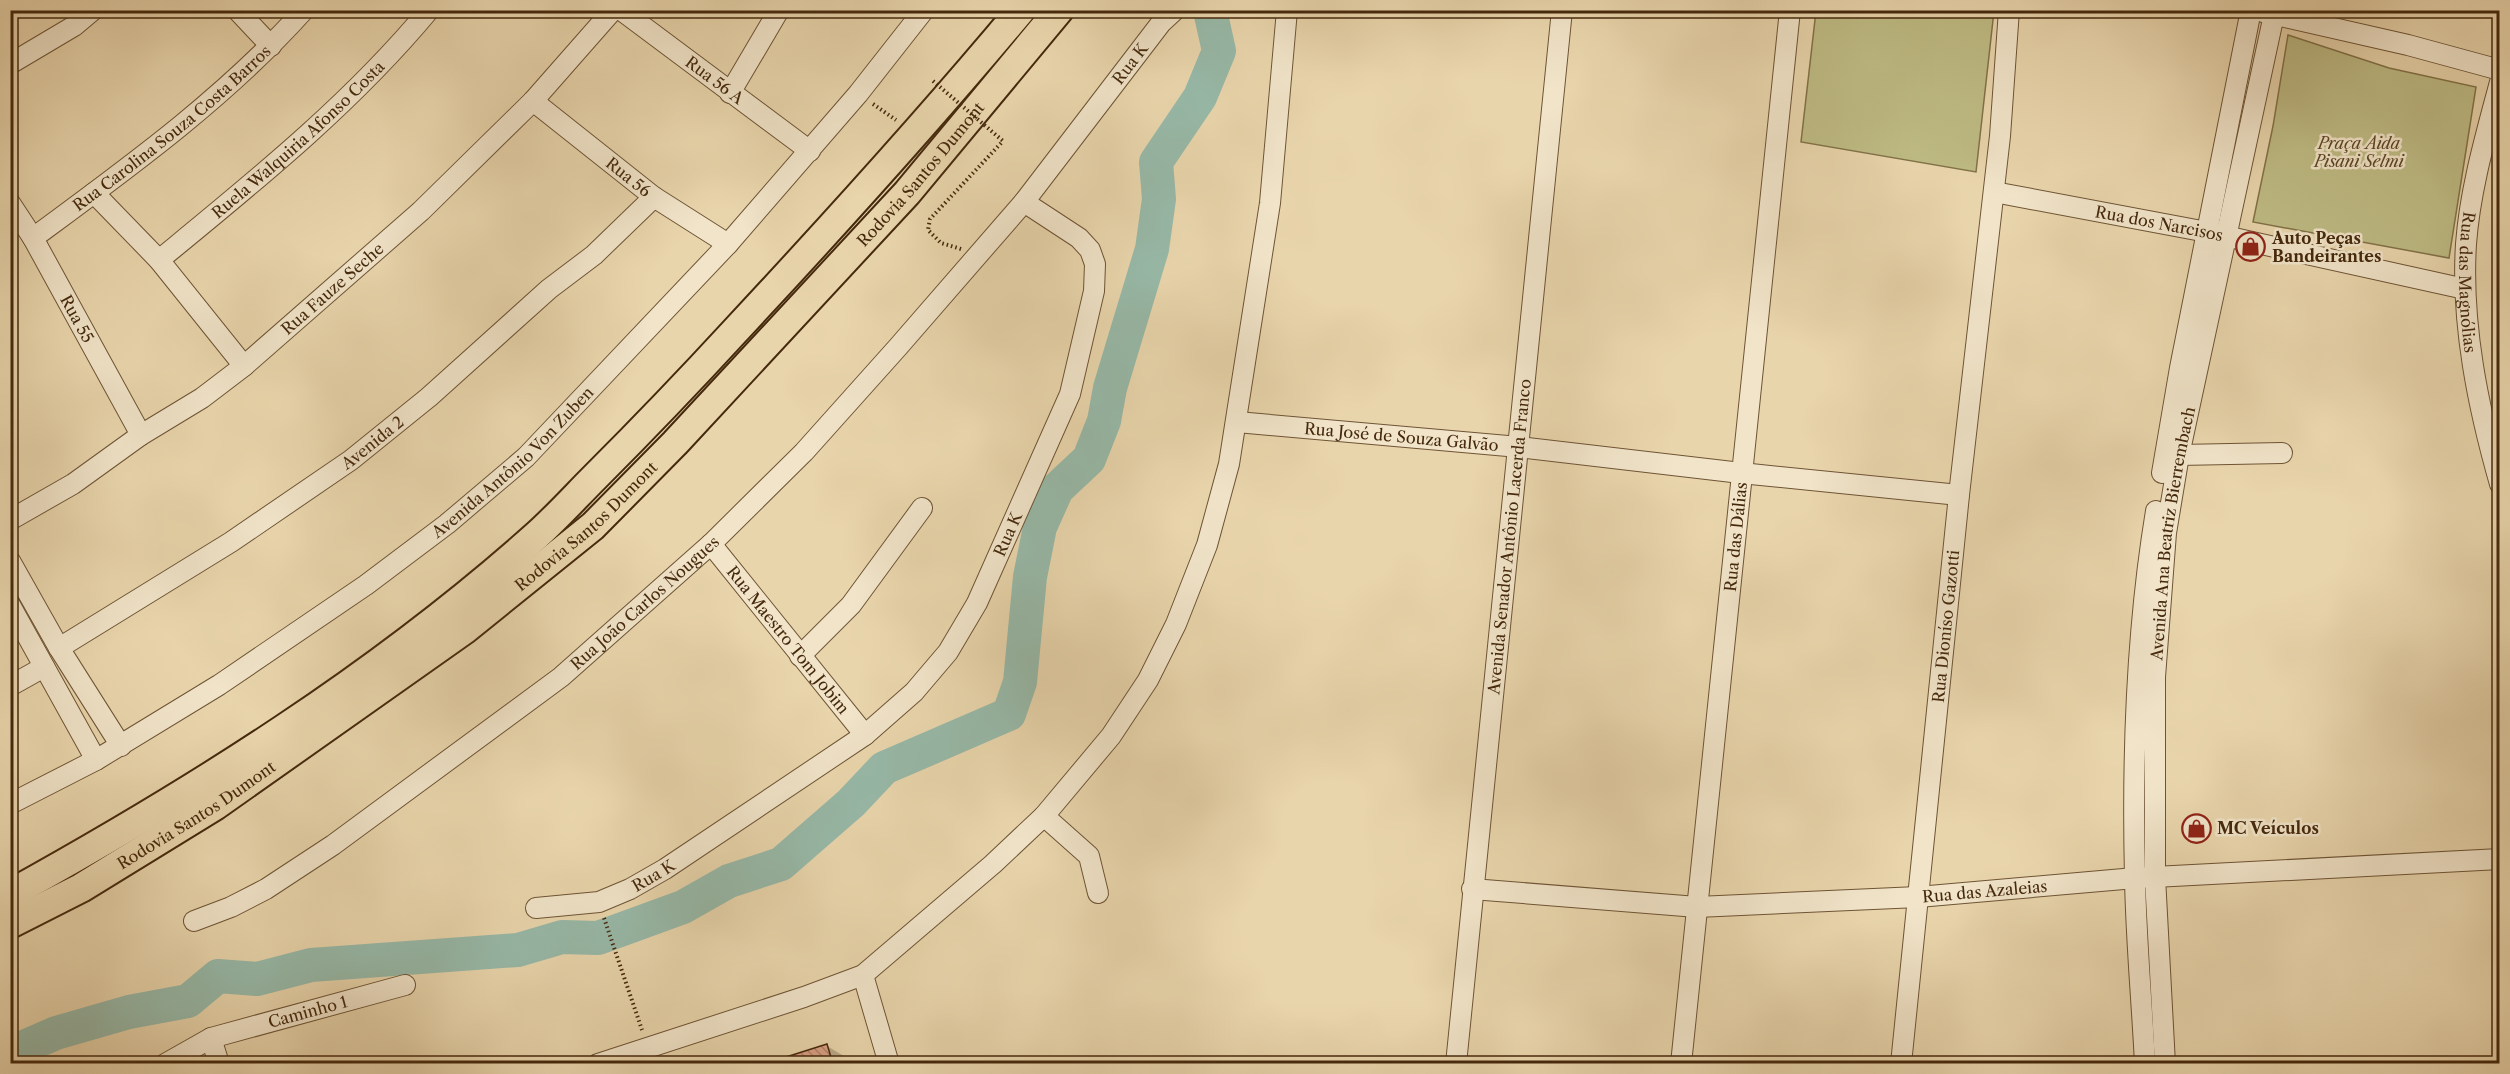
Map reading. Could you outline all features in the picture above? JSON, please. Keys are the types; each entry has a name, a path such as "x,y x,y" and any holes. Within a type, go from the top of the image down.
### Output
{"highway":[{"name":"Rodovia Santos Dumont","path":"10,894 113,837 289,725 422,630 538,534 669,404 811,250 965,77 1021,10"},
{"name":"Rodovia Santos Dumont","path":"10,924 81,888 216,805 464,630 593,526 675,443 907,193 1059,10"},
{"path":"991,94 1081,10"}],"street":[{"path":"10,64 74,26 93,10"},
{"path":"237,10 271,46"},
{"name":"Rua Carolina Souza Costa Barros","path":"33,238 180,126 271,46 304,10"},
{"name":"Ruela Walquiria Afonso Costa","path":"159,260 271,169 394,53 429,10"},
{"name":"Rua Fauze Seche","path":"10,520 73,484 141,435 202,398 244,366 421,211 533,101 613,10"},
{"name":"Rua 56 A","path":"621,10 810,151"},
{"path":"730,93 779,10"},
{"name":"Avenida Antônio Von Zuben","path":"10,804 121,746 219,685 366,585 447,524 526,458 728,244 858,94 924,10"},
{"name":"Rua K","path":"536,908 599,902 630,889 753,812 865,735 914,692 948,652 977,603 1070,394 1094,291 1095,264 1090,250 1079,238 1024,202 1161,23 1175,10"},
{"path":"598,1064 804,997 863,975 993,864 1044,816 1111,736 1148,680 1176,624 1207,544 1229,464 1270,203 1287,10"},
{"name":"Avenida Senador Antônio Lacerda Franco","path":"1456,1064 1562,10"},
{"name":"Rua das Dálias","path":"1681,1064 1790,10"},
{"name":"Rua Dioníso Gazotti","path":"1901,1064 1959,495 1994,192 2009,10"},
{"name":"Avenida Ana Beatriz Bierrembach","path":"2165,1064 2155,877 2156,665 2166,533 2251,10"},
{"path":"2268,12 2408,45 2499,70"},
{"name":"Avenida Ana Beatriz Bierrembach","path":"2145,1064 2135,878 2137,675 2144,589 2180,368 2216,234 2268,12"},
{"name":"Rua das Magnólias","path":"2499,82 2477,170 2466,243 2465,289 2475,382 2499,484"},
{"name":"Rua 56","path":"533,101 654,197 728,244"},
{"name":"Rua dos Narcisos","path":"1994,192 2216,234 2465,289"},
{"path":"94,193 159,260 244,366"},
{"name":"Avenida 2","path":"59,648 231,542 351,460 429,397 549,289 594,255 654,197"},
{"name":"Rua João Carlos Nougues","path":"194,921 231,907 266,889 333,844 561,677 711,544 804,452 1024,202"},
{"name":"Rua 55","path":"10,203 33,238 141,435"},
{"name":"Rua José de Souza Galvão","path":"1237,422 1518,447 1959,495"},
{"path":"2179,455 2282,453"},
{"path":"800,656 851,605 922,508"},
{"name":"Rua Maestro Tom Jobim","path":"711,544 865,735"},
{"path":"10,561 59,648 121,746"},
{"path":"10,605 96,760"},
{"path":"10,686 44,667"},
{"path":"1044,816 1089,856 1098,893"},
{"name":"Rua das Azaleias","path":"1472,889 1696,907 1918,897 2135,878 2499,859"},
{"path":"863,975 889,1064"},
{"name":"Caminho 1","path":"165,1064 211,1038 405,985"},
{"path":"211,1038 219,1064"}],"path":[{"path":"926,89 933,81 1003,141 930,219 928,230 941,243 979,254"},
{"path":"858,94 897,121 904,113"},
{"path":"607,926 648,1048"}],"green space":[{"path":"1816,11 1994,11 1976,172 1801,142"},
{"name":"Praça Aida Pisani Selmi","path":"2288,35 2389,68 2476,87 2449,258 2253,222 2273,126"}],"building":[{"path":"827,1044 833,1064 764,1064"}],"waterway":[{"path":"10,1056 17,1050 56,1033 129,1012 188,1001 218,976 257,979 311,965 518,950 562,937 598,938 683,907 729,881 781,864 851,803 884,768 1009,714 1020,682 1030,577 1040,527 1057,489 1089,459 1104,421 1110,388 1152,249 1159,199 1156,162 1200,97 1219,51 1211,15"}],"place":[{"name":"Auto Peças Bandeirantes","path":"2251,247"},
{"name":"MC Veículos","path":"2196,828"}]}
